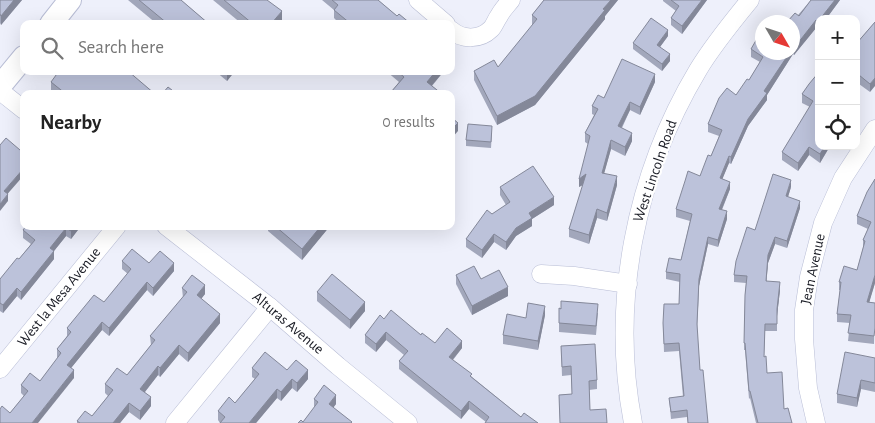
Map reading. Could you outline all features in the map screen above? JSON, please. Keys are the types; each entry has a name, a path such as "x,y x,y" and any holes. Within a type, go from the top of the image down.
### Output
{"main road":[{"path":"54,20 70,0"},
{"path":"0,86 20,62"}],"street":[{"path":"418,0 441,20"},
{"path":"455,34 468,38 486,34 511,0"},
{"name":"West Lincoln Road","path":"633,423 628,397 624,340 634,235 643,196 662,141 676,110 699,69 728,27 750,0"},
{"path":"0,90 20,107"},
{"name":"Jean Avenue","path":"816,423 808,388 804,339 804,310 809,277 823,223 843,178 875,129"},
{"name":"West la Mesa Avenue","path":"0,369 114,230"},
{"name":"Alturas Avenue","path":"171,230 270,307 401,421"},
{"path":"541,274 574,276 628,284"},
{"path":"175,423 270,307"}],"building":[{"path":"0,0 14,0 1,16 0,14"},
{"path":"139,0 181,0 204,20 163,20"},
{"path":"224,0 267,0 282,11 274,20 248,20"},
{"path":"332,0 378,0 397,16 399,14 406,20 346,20 334,10 338,5"},
{"path":"544,0 611,0 603,9 605,10 535,96 497,116 474,71 494,60 498,67 537,19 532,15"},
{"path":"671,0 702,0 682,26 671,18 679,6"},
{"path":"811,0 835,0 823,15 815,15 815,21 800,40 800,15"},
{"path":"651,18 668,30 657,45 670,54 662,64 633,43"},
{"path":"875,22 875,78 870,84 860,76 860,39"},
{"path":"755,42 755,52 751,49"},
{"path":"622,59 655,74 640,107 630,102 618,126 632,133 625,147 611,140 602,173 617,176 607,213 597,209 589,235 569,229 586,174 579,179 590,136 585,133 598,109 592,106 598,95 604,98"},
{"path":"761,60 785,60 764,91 767,93 748,119 720,178 730,182 719,209 727,211 718,240 708,237 699,279 697,324 700,370 703,370 708,423 688,423 687,410 671,412 669,398 684,396 679,343 664,344 664,304 679,304 680,274 666,272 669,258 681,260 692,214 676,209 688,171 700,176 708,155 711,156 722,130 708,124 719,98 727,88 736,95 747,79 749,80"},
{"path":"56,75 133,75 150,90 61,90 51,82"},
{"path":"402,75 433,75 427,82 437,90 393,90 404,77"},
{"path":"815,77 815,150 822,150 820,154 809,147 798,163 782,152 813,101 802,94"},
{"path":"468,124 492,126 491,142 466,140"},
{"path":"6,138 20,150 20,173 4,191 8,194 0,204 0,145"},
{"path":"533,166 554,197 529,213 532,218 516,228 506,242 494,234 482,250 466,239 487,210 492,214 510,202 500,187"},
{"path":"773,174 791,180 786,196 800,201 787,241 775,237 768,255 766,281 780,282 777,324 765,324 764,357 766,356 767,373 782,372 784,409 788,408 792,423 758,423 749,391 744,343 747,276 734,275 736,261 747,227 755,230"},
{"path":"875,179 875,275 867,302 875,303 874,336 848,333 851,315 837,314 841,282 839,282 844,266 857,270 865,241 863,240 871,222 857,216 867,192"},
{"path":"23,230 64,230 50,248 54,251 21,292 17,288 3,305 0,303 0,279 35,240"},
{"path":"280,230 318,230 302,249"},
{"path":"132,249 149,263 160,251 174,263 153,288 147,282 109,328 102,322 67,365 74,370 32,423 0,423 0,409 2,406 10,413 28,391 21,385 30,373 40,381 61,353 57,349 71,332 67,328 94,295 104,302 131,269 122,261"},
{"path":"474,266 481,279 499,270 508,287 472,306 456,275"},
{"path":"332,274 365,302 350,320 317,292"},
{"path":"192,275 205,285 197,295 220,314 188,353 179,345 160,368 158,366 140,389 151,397 140,411 129,403 113,423 80,423 77,421 85,411 92,416 113,390 105,384 117,368 127,375 155,340 150,336 187,292 182,288"},
{"path":"561,301 598,304 596,326 559,323"},
{"path":"528,303 545,306 538,341 503,335 507,314 526,318"},
{"path":"391,310 421,335 422,333 435,343 447,328 462,341 449,357 472,374 470,376 521,417 524,413 538,423 485,423 489,417 469,401 461,411 399,361 408,351 386,332 376,344 365,335 380,315 384,319"},
{"path":"595,344 597,380 589,381 590,410 606,409 607,423 560,423 559,395 572,394 571,366 562,367 561,346"},
{"path":"265,352 287,370 296,360 308,370 297,383 292,379 281,392 277,389 249,423 220,423 225,417 218,411 229,397 235,403 259,374 252,368"},
{"path":"845,352 875,358 875,383 861,380 857,398 837,394"},
{"path":"324,385 336,395 329,404 351,423 298,423 301,420 303,422 318,402 314,399"}]}
